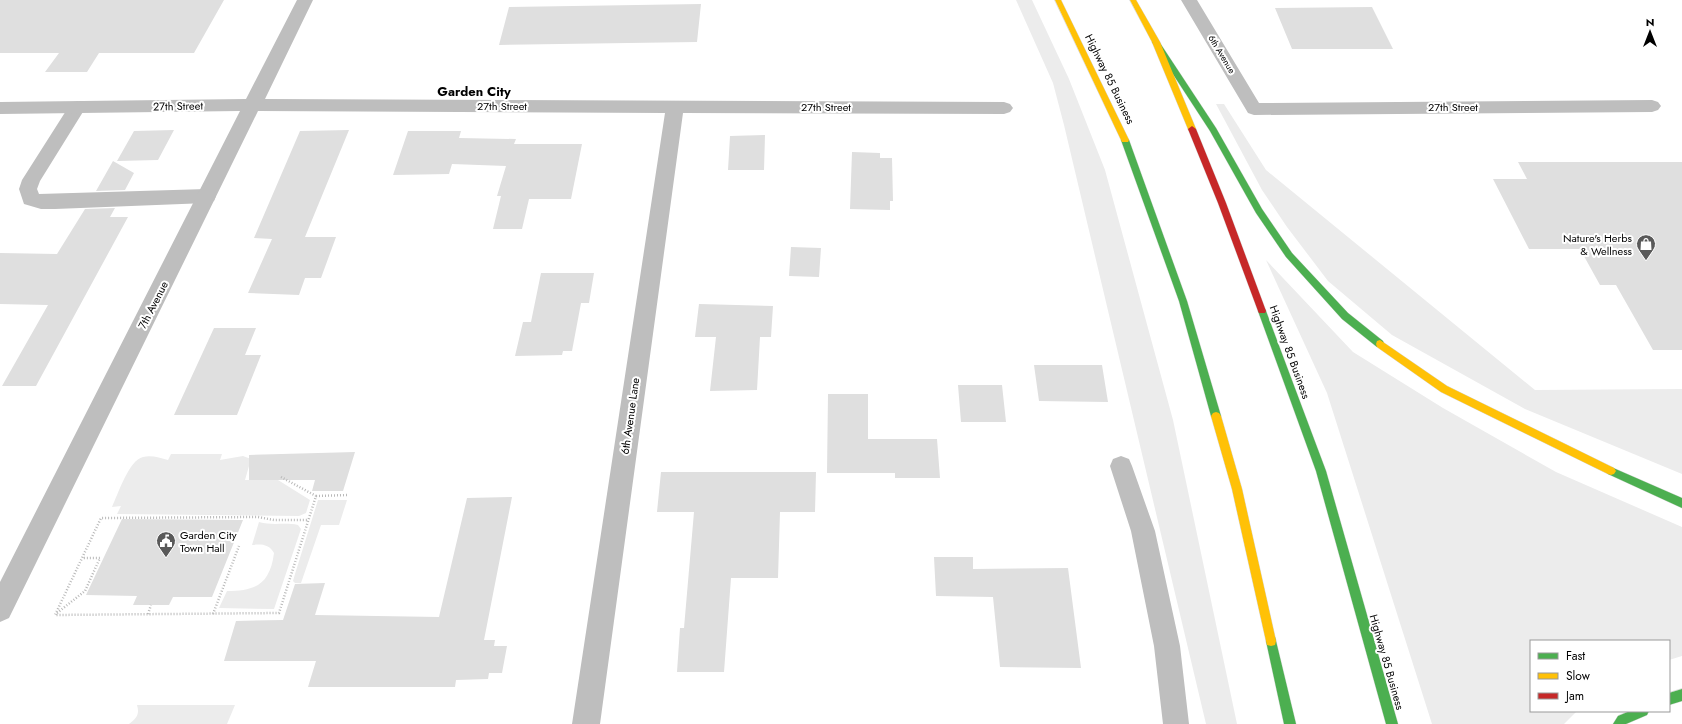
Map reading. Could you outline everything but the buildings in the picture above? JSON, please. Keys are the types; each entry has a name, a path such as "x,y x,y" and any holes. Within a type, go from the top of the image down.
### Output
{"main road":[{"name":"Highway 85 Business","path":"1058,0 1124,136 1183,301 1237,489 1290,724"},
{"name":"Highway 85 Business","path":"1133,0 1156,42 1222,203 1321,471 1392,724"},
{"path":"1156,42 1213,130 1259,211 1285,248 1345,316 1391,353 1444,389 1566,450 1682,503"},
{"path":"1670,699 1682,695"},
{"path":"1619,724 1622,720 1641,712"}],"street":[{"name":"7th Avenue","path":"0,609 305,0"},
{"name":"6th Avenue","path":"1189,0 1254,109"},
{"name":"27th Street","path":"0,108 253,105 1004,108"},
{"name":"27th Street","path":"1254,109 1652,106"},
{"name":"6th Avenue Lane","path":"586,724 675,107"}],"lane":[{"path":"77,107 31,180 28,188 31,199 41,202 55,202 208,196"},
{"path":"1121,466 1143,531 1167,646 1176,724"}],"path":[{"path":"281,477 316,496 348,495"},
{"path":"55,615 279,613 316,496"},
{"path":"55,615 101,518 258,517 274,520 308,520"},
{"path":"212,614 239,546"},
{"path":"55,615 84,591 100,558 82,558"},
{"path":"148,614 151,605"}],"shaded area":[{"path":"1016,0 1032,0 1069,79 1105,170 1173,420 1237,724 1206,724 1053,83"},
{"path":"1216,104 1224,104 1266,170 1535,390 1682,389 1682,474 1525,409 1392,335 1328,281 1287,227 1262,190"},
{"path":"1266,260 1353,352 1443,408 1556,472 1682,527 1682,656 1670,660 1670,640 1530,640 1530,712 1576,712 1564,724 1432,724 1327,393"},
{"path":"171,454 222,454 220,460 243,456 251,459 245,480 278,480 310,500 306,513 299,516 117,514 121,506 112,507 124,478 133,464 138,459 146,456 168,460"},
{"path":"318,500 347,500 339,525 321,525 301,583 295,583 293,581"},
{"path":"259,522 269,524 293,524 298,525 301,529 274,609 219,608 227,591 237,591 254,587 265,579 269,572 274,553 270,548 264,545 252,545"},
{"path":"137,705 235,705 227,724 129,724 137,716"}],"traffic: fast":[{"path":"1156,42 1213,130 1259,211 1289,255 1345,316 1380,344"},
{"path":"1125,140 1183,301 1216,416"},
{"path":"1262,311 1321,471 1392,724"},
{"path":"1611,471 1682,503"},
{"path":"1271,641 1290,724"},
{"path":"1670,699 1682,695"},
{"path":"1619,724 1622,720 1641,712"}],"traffic: slow":[{"path":"1058,0 1125,140"},
{"path":"1133,0 1156,42 1192,129"},
{"path":"1380,344 1444,389 1611,471"},
{"path":"1216,416 1237,489 1271,641"}],"traffic: jam":[{"path":"1192,129 1222,203 1262,311"}],"place":[{"name":"Nature's Herbs & Wellness","path":"1646,261"},
{"name":"Garden City Town Hall","path":"166,558"}],"district":[{"name":"Garden City","path":"474,91"}]}
